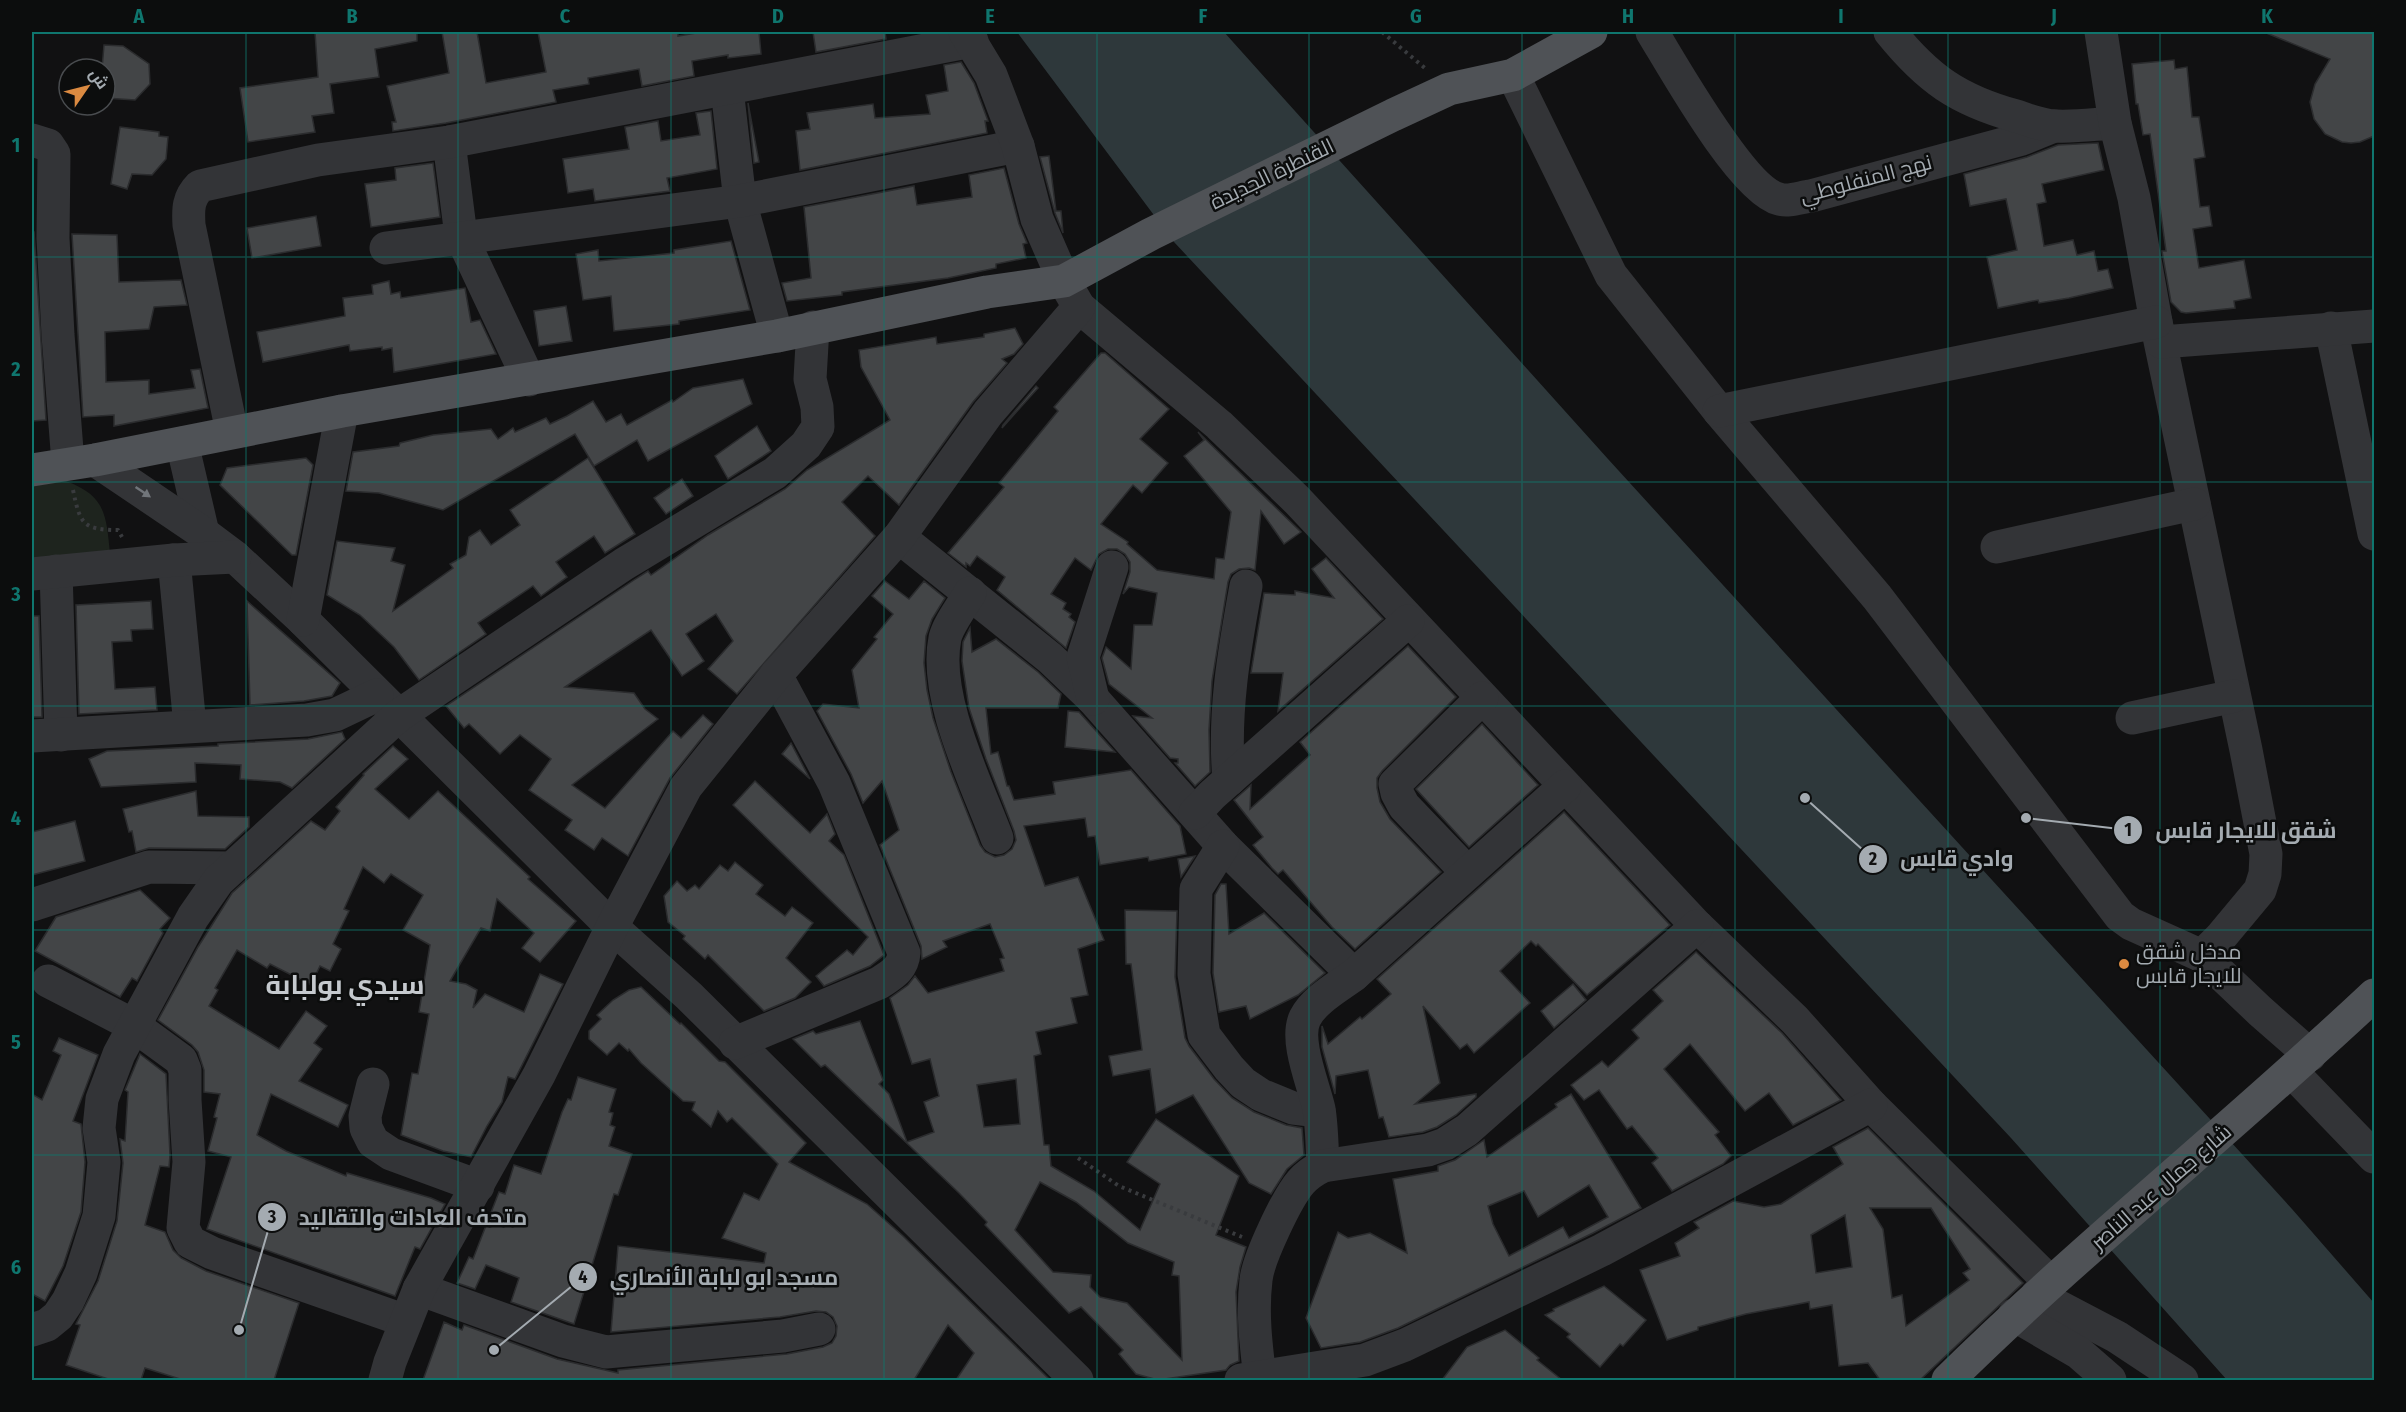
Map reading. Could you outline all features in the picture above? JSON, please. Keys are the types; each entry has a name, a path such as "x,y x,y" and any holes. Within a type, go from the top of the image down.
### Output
{"main road":[{"name":"القنطرة الجديدة","path":"1071,294 1151,234 1449,89 1514,75 1591,32"},
{"path":"32,470 342,411 777,336 987,292 1071,294"},
{"name":"شارع جمال عبد الناصر","path":"1948,1380 2044,1289 2291,1073 2374,995"}],"street":[{"name":"نهج المنفلوطي","path":"1652,32 1728,153 1769,195 1779,199 1811,196 2022,139 2054,126"},
{"path":"1890,32 1906,52 1935,80 1967,99 1994,110 2054,126 2115,123"},
{"path":"2102,32 2115,123 2133,198 2266,854 2265,874 2260,890 2251,903 2202,956"},
{"path":"232,432 189,225 188,207 192,195 200,186 318,160 449,142 727,89 969,37 991,75 1018,146 1037,219 1071,294 1219,425 1298,500 1408,621 1697,926 1795,1020 1871,1105 2044,1289 2182,1380"},
{"path":"1514,75 1611,275 1719,411 1878,597 2120,916 2131,924 2202,956 2259,1011 2291,1073 2374,1157"},
{"path":"727,89 740,201 777,336"},
{"path":"32,140 48,145 54,154 54,260 81,461 204,533 235,557 303,620 612,927 688,996 1077,1380"},
{"path":"449,142 461,236 528,380"},
{"path":"386,248 461,236 740,201 1018,146"},
{"path":"385,1380 419,1289 539,1075 612,927 686,787 776,675 899,537 1071,294"},
{"path":"1719,411 2159,332 2374,326"},
{"path":"32,1330 47,1325 58,1316 81,1273 99,1216 104,1162 99,1128 102,1099 119,1054 193,917 218,881 387,705 775,473 807,445 818,428 817,407 810,379 813,327"},
{"path":"2331,328 2374,534"},
{"path":"303,620 342,411"},
{"path":"182,443 204,533"},
{"path":"1997,547 2194,504"},
{"path":"899,537 1050,658 1093,699 1223,846 1354,975"},
{"path":"235,557 44,572 46,736 308,720 387,705"},
{"path":"174,560 190,726"},
{"path":"1093,699 1083,657 1112,567"},
{"path":"1229,780 1226,748 1228,699 1233,655 1246,586"},
{"path":"970,593 945,636 944,668 948,703 955,728 997,838"},
{"path":"1195,813 1408,621"},
{"path":"735,1042 879,983 899,969 903,962 902,944 834,783 776,675"},
{"path":"2132,718 2234,696"},
{"path":"1467,872 1404,806 1396,793 1395,784 1482,698"},
{"path":"1323,1166 1319,1111 1302,1043 1305,1017 1320,1001 1354,975 1565,786"},
{"path":"1223,846 1196,889 1194,974 1204,1035 1243,1083 1261,1095 1293,1108 1319,1111"},
{"path":"32,905 149,867 230,868"},
{"path":"1697,926 1467,1130 1445,1144 1428,1150 1323,1166 1312,1171 1300,1183 1289,1201 1256,1277 1251,1379 1365,1360 1405,1345 1592,1255 1871,1105"},
{"path":"48,981 133,1025 182,1060 185,1070 189,1162 183,1228 190,1242 212,1253 406,1321"},
{"path":"373,1084 365,1116 366,1128 373,1142 391,1154 478,1186"},
{"path":"419,1289 563,1341 606,1352 783,1336 819,1329"},
{"path":"2044,1289 2079,1353 2110,1380"}],"path":[{"path":"1382,32 1449,89"},
{"path":"81,461 79,515 86,524 99,531 120,531 126,564"},
{"path":"1078,1158 1119,1186 1268,1248"}],"shaded area":[{"path":"1017,32 1224,32 1608,459 2292,1209 2374,1303 2374,1380 2227,1380 2011,1138 1174,242"},
{"path":"66,481 89,493 102,508 110,553 32,558 32,486"}],"building":[{"path":"315,32 417,32 417,41 375,49 379,77 330,84 334,113 312,116 315,132 248,142 240,88 318,77"},
{"path":"442,32 477,32 486,83 546,72 538,32 678,32 678,36 702,32 759,32 761,54 728,58 728,55 692,61 694,76 642,86 639,69 588,78 589,84 553,90 556,102 393,131 392,122 396,122 387,86 449,73"},
{"path":"813,32 885,32 886,39 816,52"},
{"path":"2264,32 2374,32 2374,136 2351,143 2342,142 2325,134 2314,119 2310,102 2315,84 2330,59"},
{"path":"104,45 123,46 149,64 150,84 135,100 117,99 117,57 103,57"},
{"path":"2174,60 2175,69 2187,67 2192,117 2199,117 2205,157 2194,159 2200,207 2209,206 2212,226 2193,229 2199,268 2244,260 2251,298 2234,301 2235,308 2186,313 2181,312 2171,302 2162,251 2166,251 2150,134 2143,135 2138,104 2136,104 2132,64"},
{"path":"961,62 974,83 988,121 985,121 987,133 800,170 796,131 810,129 807,113 873,104 875,118 930,114 926,95 948,91 944,65"},
{"path":"748,103 759,162 754,163"},
{"path":"711,111 717,169 667,178 670,191 595,201 593,189 568,193 563,159 629,149 625,127 658,121 661,141 700,135 696,113"},
{"path":"120,127 159,132 159,136 168,137 166,159 152,175 132,174 127,189 111,184"},
{"path":"2098,143 2104,170 2042,184 2046,202 2037,204 2044,246 2073,240 2077,255 2094,251 2098,271 2108,269 2113,288 2069,298 2039,303 2038,300 1998,308 1987,257 2017,250 2006,199 1970,206 1964,174 2027,157 2058,145"},
{"path":"1049,156 1056,211 1061,211 1063,233 1055,213 1040,157"},
{"path":"433,163 440,217 371,227 365,184 396,180 395,168"},
{"path":"1004,168 1019,224 1027,243 1023,244 1026,258 996,264 996,268 948,278 842,292 842,295 787,301 782,283 811,278 804,207 914,186 917,205 972,197 969,175"},
{"path":"316,216 321,246 252,258 247,228"},
{"path":"32,232 34,232 46,420 32,421"},
{"path":"72,234 117,235 119,282 181,280 187,305 154,307 149,329 105,332 106,382 149,380 149,394 195,388 191,370 200,369 208,408 114,426 114,415 83,417"},
{"path":"731,241 750,310 679,321 679,324 614,331 611,296 583,300 576,254 598,250 599,261 674,253 674,250"},
{"path":"389,281 391,294 400,292 401,298 465,288 471,322 480,320 496,354 394,372 392,348 382,350 382,347 350,351 349,345 263,362 257,332 345,316 343,298 373,294 372,285"},
{"path":"566,306 572,341 539,346 534,311"},
{"path":"1015,328 1023,344 1014,354 1002,359 1007,363 973,402 899,505 868,476 842,502 875,536 737,694 708,669 733,641 716,614 686,634 704,661 682,676 651,630 565,687 634,693 645,709 658,719 572,785 605,808 673,731 681,738 703,715 713,724 670,778 628,856 602,838 594,850 565,830 572,820 529,790 551,759 520,735 500,754 469,724 464,728 446,706 634,580 648,571 651,575 708,535 785,489 807,470 890,420 861,367 859,350 936,337 937,344 984,337 984,334"},
{"path":"1101,353 1105,353 1169,409 1140,439 1168,463 1142,493 1133,485 1101,524 1128,542 1127,544 1157,570 1214,579 1216,558 1224,559 1231,512 1184,456 1204,440 1198,432 1301,532 1284,544 1261,511 1255,570 1239,569 1231,574 1212,681 1209,730 1210,772 1195,786 1175,763 1178,763 1178,759 1170,758 1133,716 1152,718 1109,684 1102,658 1106,647 1131,669 1134,625 1152,625 1157,593 1129,587 1123,594 1130,572 1130,562 1125,554 1117,549 1108,549 1099,554 1091,570 1075,558 1051,594 1066,603 1063,609 1071,614 1069,617 1075,622 1066,648 997,590 1005,577 977,556 970,566 966,563 966,567 948,553 1004,487 999,483 1058,411 1054,407"},
{"path":"743,379 752,404 648,461 637,440 594,466 575,434 443,510 379,493 346,491 353,452 399,446 400,443 433,435 491,429 498,439 513,428 515,432 546,418 550,424 593,401 606,422 621,414 627,425 672,400 673,402 693,388"},
{"path":"1036,386 1038,388 1002,428 1003,425"},
{"path":"757,426 771,451 728,479 715,456"},
{"path":"306,458 313,465 296,555 292,555 220,485 227,468"},
{"path":"588,458 635,534 605,553 594,536 556,562 567,577 541,596 533,586 478,623 486,634 419,680 394,647 360,615 327,595 337,541 395,548 391,561 405,565 393,611 453,568 450,564 466,555 469,537 480,530 491,545 520,525 510,510"},
{"path":"682,479 693,496 666,514 654,498"},
{"path":"1326,558 1383,619 1278,711 1283,673 1251,673 1264,593 1295,595 1295,591 1334,598 1312,569"},
{"path":"885,581 909,599 924,581 945,598 932,619 926,636 924,663 927,690 933,718 951,772 980,845 985,852 995,857 1004,855 1012,849 1016,840 969,708 962,661 963,642 970,628 972,652 996,639 1038,672 1061,694 1058,708 986,708 991,754 998,752 1007,786 1014,800 1055,794 1053,782 1131,770 1180,826 1186,854 1149,861 1148,857 1100,865 1095,836 1088,837 1085,818 1024,826 1045,886 1078,877 1104,940 1078,949 1088,995 1071,998 1077,1023 1036,1032 1041,1054 1034,1056 1044,1145 1049,1145 1051,1166 1094,1191 1140,1230 1160,1184 1127,1162 1156,1119 1239,1176 1216,1235 1246,1247 1236,1292 1239,1361 1230,1365 1226,1370 1158,1380 1136,1374 1119,1354 1123,1350 1081,1307 1069,1313 985,1225 987,1222 959,1193 825,1065 821,1067 793,1039 813,1031 816,1034 860,1021 883,1080 879,1084 889,1094 907,1142 934,1132 924,1102 939,1096 930,1059 912,1064 890,998 908,985 915,976 928,993 1004,971 1000,959 1004,958 990,924 943,941 947,947 922,959 921,946 880,845 899,830 882,781 863,803 851,774 817,711 823,704 859,708 852,670 877,639 874,637 893,614 872,596","holes":["1016,1079 1020,1124 984,1127 977,1085","1040,1182 1076,1202 1128,1243 1174,1262 1172,1275 1179,1276 1182,1360 1127,1303 1100,1297 1090,1287 1091,1275 1053,1272 1015,1230"]},
{"path":"151,601 153,629 131,630 132,641 112,642 115,689 155,687 157,710 79,714 76,605"},
{"path":"247,601 340,683 332,696 304,701 250,705"},
{"path":"32,616 39,616 42,717 32,717"},
{"path":"1408,646 1456,697 1382,771 1377,778 1377,788 1380,802 1390,819 1441,872 1355,949 1332,927 1283,870 1278,874 1253,845 1263,837 1234,800 1251,785 1250,809 1310,755 1300,742"},
{"path":"1068,711 1079,712 1115,752 1065,747"},
{"path":"1482,724 1538,785 1469,847 1416,789"},
{"path":"342,732 345,739 292,788 280,782 240,779 241,765 195,763 196,782 101,787 89,759 107,751 308,739"},
{"path":"791,743 810,779 782,754"},
{"path":"393,746 408,759 375,789 409,819 438,791 530,877 528,879 576,921 540,962 522,948 534,933 497,899 490,931 481,928 450,981 466,984 477,990 473,1008 485,994 524,1012 540,974 563,984 515,1079 508,1077 502,1102 471,1157 443,1151 401,1135 412,1073 418,1074 429,1014 419,1012 430,945 403,930 423,895 391,874 384,883 363,867 344,909 349,911 333,944 341,949 330,971 320,966 311,985 270,964 267,968 237,950 215,988 218,990 209,1006 279,1049 306,1011 327,1026 314,1043 322,1049 299,1081 348,1105 338,1127 271,1094 257,1135 286,1151 346,1176 347,1173 445,1204 420,1249 415,1247 395,1296 207,1229 231,1157 208,1151 217,1118 214,1117 220,1094 204,1092 204,1070 198,1052 158,1020 198,947 232,893 311,821 325,830 340,811 336,807 363,774"},
{"path":"755,781 810,833 827,814 835,834 829,841 844,855 884,955 870,966 824,986 816,976 847,950 853,955 868,937 733,805"},
{"path":"196,791 198,816 249,817 249,827 225,849 149,848 136,852 132,831 129,832 123,809"},
{"path":"1564,812 1670,925 1587,995 1538,944 1536,946 1531,941 1500,971 1530,1003 1474,1053 1467,1044 1460,1049 1423,1006 1440,1083 1415,1104 1476,1094 1476,1097 1456,1115 1437,1127 1423,1132 1389,1137 1383,1117 1379,1118 1368,1070 1336,1076 1335,1094 1322,1047 1322,1026 1328,1044 1391,994 1377,979"},
{"path":"75,821 85,861 32,875 32,832"},
{"path":"1195,856 1181,877 1178,859"},
{"path":"735,862 763,885 756,894 785,916 792,907 813,923 786,958 811,982 795,998 764,1011 708,955 705,959 683,939 685,936 668,922 664,896 677,881 687,891 695,885 699,889 720,865 728,871"},
{"path":"1221,884 1226,884 1229,934 1264,913 1325,973 1298,995 1250,1019 1246,1006 1219,1012 1213,973 1215,895"},
{"path":"140,890 170,918 160,929 163,933 137,981 132,978 120,997 35,951 56,917"},
{"path":"1125,910 1177,911 1175,977 1185,1038 1189,1046 1232,1098 1254,1112 1286,1125 1302,1128 1304,1155 1287,1169 1271,1194 1249,1183 1193,1095 1156,1113 1150,1069 1113,1076 1109,1056 1142,1050 1131,964 1126,964"},
{"path":"1696,952 1782,1033 1841,1100 1793,1125 1769,1093 1745,1111 1690,1044 1664,1069 1719,1132 1715,1135 1731,1156 1723,1164 1672,1191 1652,1163 1658,1158 1632,1126 1627,1129 1599,1090 1584,1100 1571,1085 1602,1061 1608,1067 1639,1038 1632,1030 1663,1001 1653,990"},
{"path":"1573,984 1586,1000 1554,1028 1541,1011"},
{"path":"641,987 719,1061 725,1062 806,1143 789,1162 867,1204 903,1236 1050,1380 956,1380 974,1353 948,1325 914,1380 423,1380 444,1322 462,1330 464,1325 557,1359 618,1373 618,1370 787,1354 823,1347 832,1343 836,1336 837,1326 833,1317 826,1312 816,1311 780,1317 611,1332 618,1246 764,1263 766,1253 722,1238 744,1193 759,1200 778,1164 732,1118 727,1122 718,1111 711,1127 692,1110 695,1102 683,1101 629,1049 628,1051 619,1043 607,1055 589,1039 589,1031 601,1019 597,1015 613,1000 629,990"},
{"path":"59,1038 98,1055 73,1121 81,1124 85,1162 81,1212 63,1266 45,1301 32,1294 32,1094 42,1100 61,1055 53,1051"},
{"path":"140,1054 166,1074 170,1155 169,1167 160,1166 145,1225 165,1232 173,1250 181,1258 206,1271 299,1303 274,1380 183,1380 145,1368 141,1380 111,1380 66,1365 80,1325 76,1324 98,1281 117,1221 123,1163 120,1139 125,1141 128,1092 125,1090"},
{"path":"578,1077 616,1089 609,1112 613,1113 610,1125 615,1127 609,1146 632,1154 618,1195 614,1194 574,1324 511,1302 519,1278 486,1265 475,1289 457,1283 469,1257 473,1259 499,1192 505,1194 514,1165 541,1174 562,1112 568,1099 571,1100"},
{"path":"1571,1094 1641,1208 1398,1328 1360,1342 1321,1348 1306,1318 1338,1232 1348,1238 1370,1233 1407,1253 1393,1179 1438,1171 1438,1166 1455,1160 1484,1140 1487,1157 1557,1107 1555,1104","holes":["1589,1185 1608,1217 1569,1238 1563,1227 1509,1256 1493,1224 1488,1206 1524,1191 1538,1217"]},
{"path":"1868,1128 2023,1283 1920,1380 1880,1380 1868,1363 1839,1366 1832,1305 1810,1309 1809,1302 1746,1314 1698,1327 1698,1330 1667,1340 1640,1270 1680,1256 1675,1243 1699,1228 1694,1222 1733,1201 1764,1207 1781,1204 1843,1164 1833,1147","holes":["1870,1208 1931,1208 1970,1269 1963,1273 1969,1280 1906,1326 1902,1295 1892,1298 1883,1229","1845,1215 1852,1267 1816,1273 1811,1235"]},
{"path":"1604,1286 1646,1320 1600,1367 1567,1337 1570,1334 1545,1315 1554,1311 1553,1309"},
{"path":"1505,1330 1562,1380 1442,1380 1467,1347"}],"place":[{"name":"وادي قابس","path":"1805,798"},
{"name":"شقق للايجار قابس","path":"2026,818"},
{"name":"مدخل شقق للايجار قابس","path":"2124,964"},
{"name":"متحف العادات والتقاليد","path":"239,1330"},
{"name":"مسجد ابو لبابة الأنصاري","path":"494,1350"}],"district":[{"name":"سيدي بولبابة","path":"345,985"}]}
